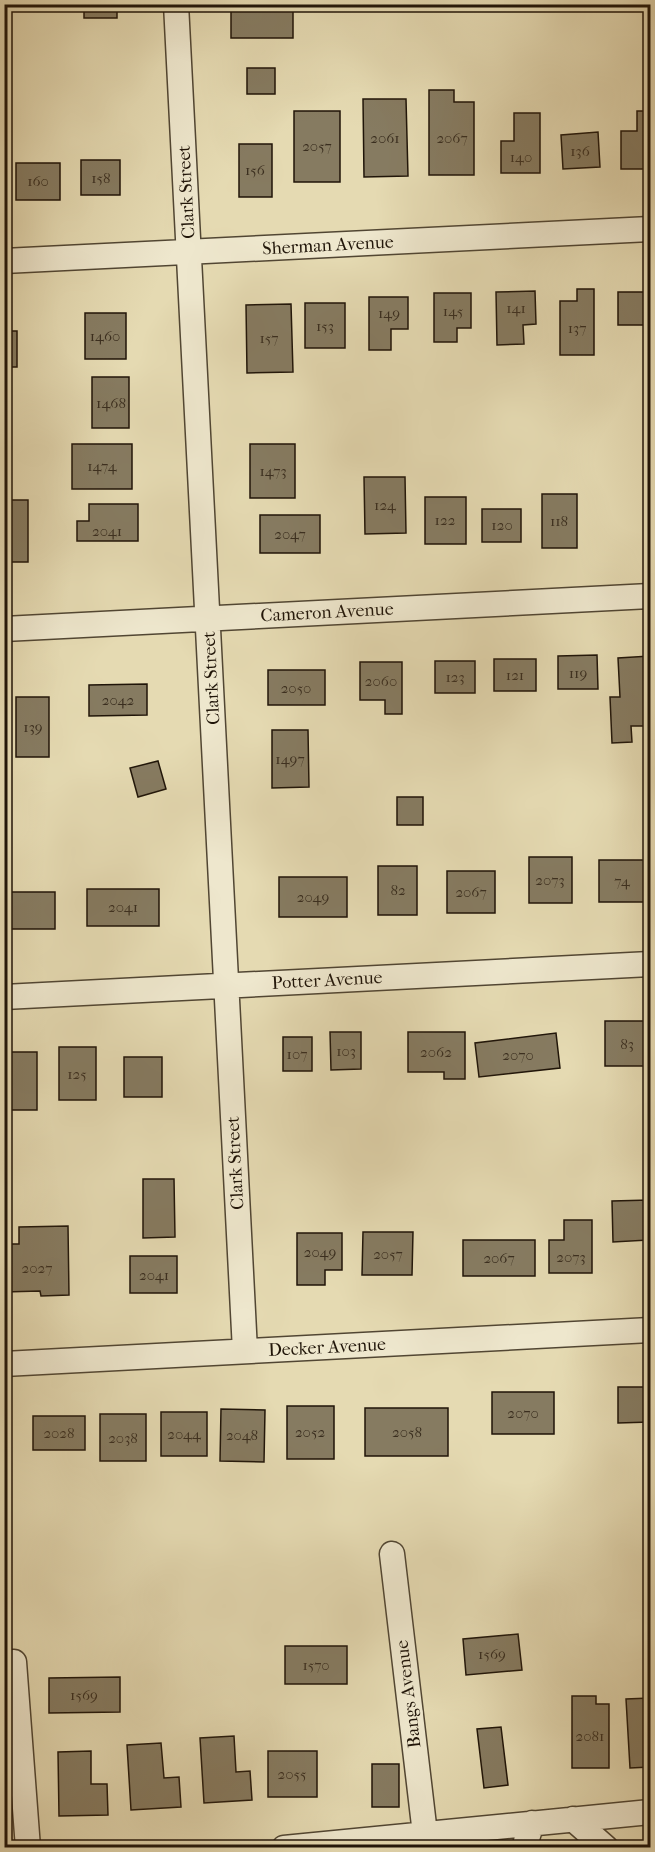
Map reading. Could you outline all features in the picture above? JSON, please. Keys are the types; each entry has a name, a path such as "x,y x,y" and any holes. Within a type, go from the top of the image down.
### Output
{"street":[{"name":"Clark Street","path":"176,4 245,1351"},
{"name":"Sherman Avenue","path":"4,261 651,229"},
{"name":"Cameron Avenue","path":"4,629 651,596"},
{"name":"Potter Avenue","path":"4,997 651,964"},
{"name":"Decker Avenue","path":"4,1364 651,1330"},
{"name":"Bangs Avenue","path":"392,1554 424,1834"},
{"path":"14,1662 28,1848"},
{"path":"284,1848 651,1812"},
{"path":"573,1819 606,1848"},
{"path":"524,1848 532,1823"}],"building":[{"path":"84,4 117,4 117,18 84,18"},
{"path":"231,4 293,4 293,38 231,38"},
{"path":"247,68 275,68 275,94 247,94"},
{"path":"429,90 454,90 454,102 474,102 474,175 429,175"},
{"path":"363,99 406,99 408,176 364,177"},
{"path":"294,111 340,111 340,182 294,182"},
{"path":"637,111 650,111 650,169 621,169 621,131 637,131"},
{"path":"514,113 540,113 540,173 501,173 501,141 514,141"},
{"path":"598,132 600,167 563,169 561,135"},
{"path":"239,144 272,144 272,197 239,197"},
{"path":"81,160 120,160 120,195 81,195"},
{"path":"16,163 60,163 60,200 16,200"},
{"path":"577,289 594,289 594,355 560,355 560,301 577,301"},
{"path":"535,291 536,324 523,325 524,344 497,345 496,292"},
{"path":"618,292 650,292 650,325 618,325"},
{"path":"434,293 471,293 471,328 457,328 457,342 434,342"},
{"path":"369,297 408,297 408,329 391,329 391,350 369,350"},
{"path":"305,303 345,303 345,348 305,348"},
{"path":"291,304 293,372 247,373 246,305"},
{"path":"85,313 126,313 126,359 85,359"},
{"path":"4,331 17,331 17,367 4,367"},
{"path":"92,377 129,377 129,428 92,428"},
{"path":"72,444 132,444 132,489 72,489"},
{"path":"250,444 295,444 295,498 250,498"},
{"path":"364,477 405,477 406,533 365,534"},
{"path":"542,494 577,494 577,548 542,548"},
{"path":"425,497 466,497 466,544 425,544"},
{"path":"4,500 28,500 28,562 4,562"},
{"path":"89,504 138,504 138,541 77,541 77,521 89,521"},
{"path":"482,509 521,509 521,542 482,542"},
{"path":"260,515 320,515 320,553 260,553"},
{"path":"597,655 598,689 558,689 558,656"},
{"path":"650,656 650,726 631,726 632,742 612,743 610,697 620,697 618,658"},
{"path":"494,659 536,659 536,691 494,691"},
{"path":"435,661 475,661 475,693 435,693"},
{"path":"360,662 402,662 402,714 385,714 385,700 360,700"},
{"path":"268,670 325,670 325,705 268,705"},
{"path":"147,684 147,715 89,716 89,685"},
{"path":"16,697 49,697 49,757 16,757"},
{"path":"272,730 308,730 309,787 272,788"},
{"path":"158,761 166,789 138,797 130,768"},
{"path":"397,797 423,797 423,825 397,825"},
{"path":"529,857 572,857 572,903 529,903"},
{"path":"599,860 645,860 645,902 599,902"},
{"path":"378,866 417,866 417,915 378,915"},
{"path":"447,871 495,871 495,913 447,913"},
{"path":"279,877 347,877 347,917 279,917"},
{"path":"87,889 159,889 159,926 87,926"},
{"path":"9,892 55,892 55,929 9,929"},
{"path":"605,1021 649,1021 649,1066 605,1066"},
{"path":"330,1032 361,1032 361,1069 331,1070"},
{"path":"408,1032 465,1032 465,1079 444,1079 444,1072 408,1072"},
{"path":"556,1033 560,1068 479,1077 475,1043"},
{"path":"283,1037 312,1037 312,1071 283,1071"},
{"path":"59,1047 96,1047 96,1100 59,1100"},
{"path":"4,1052 37,1052 37,1110 4,1110"},
{"path":"124,1057 162,1057 162,1097 124,1097"},
{"path":"143,1179 174,1179 175,1237 143,1238"},
{"path":"650,1200 650,1260 648,1260 648,1240 613,1242 612,1201"},
{"path":"564,1220 592,1220 592,1273 549,1273 549,1240 564,1240"},
{"path":"68,1226 69,1295 41,1296 40,1291 4,1292 4,1244 19,1244 19,1227"},
{"path":"363,1232 413,1232 412,1275 362,1275"},
{"path":"297,1233 342,1233 342,1270 325,1270 325,1285 297,1285"},
{"path":"463,1240 535,1240 535,1276 463,1276"},
{"path":"130,1256 177,1256 177,1293 130,1293"},
{"path":"618,1387 650,1387 650,1422 618,1423"},
{"path":"492,1392 554,1392 554,1434 492,1434"},
{"path":"287,1406 334,1406 334,1459 287,1459"},
{"path":"365,1408 448,1408 448,1456 365,1456"},
{"path":"221,1409 265,1410 264,1462 220,1461"},
{"path":"161,1412 207,1412 207,1456 161,1456"},
{"path":"100,1414 146,1414 146,1461 100,1461"},
{"path":"33,1416 85,1416 85,1450 33,1450"},
{"path":"518,1634 522,1670 466,1675 463,1639"},
{"path":"285,1646 347,1646 347,1684 285,1684"},
{"path":"120,1677 120,1712 49,1713 49,1678"},
{"path":"572,1696 596,1696 596,1704 609,1704 609,1768 572,1768"},
{"path":"650,1698 650,1767 630,1768 626,1699"},
{"path":"501,1727 508,1785 484,1788 477,1729"},
{"path":"234,1736 236,1772 250,1771 252,1800 204,1803 200,1738"},
{"path":"161,1743 164,1778 179,1777 181,1807 131,1810 127,1745"},
{"path":"91,1751 91,1784 107,1784 108,1815 59,1816 58,1752"},
{"path":"268,1751 317,1751 317,1797 268,1797"},
{"path":"372,1764 399,1764 399,1807 372,1807"}]}
